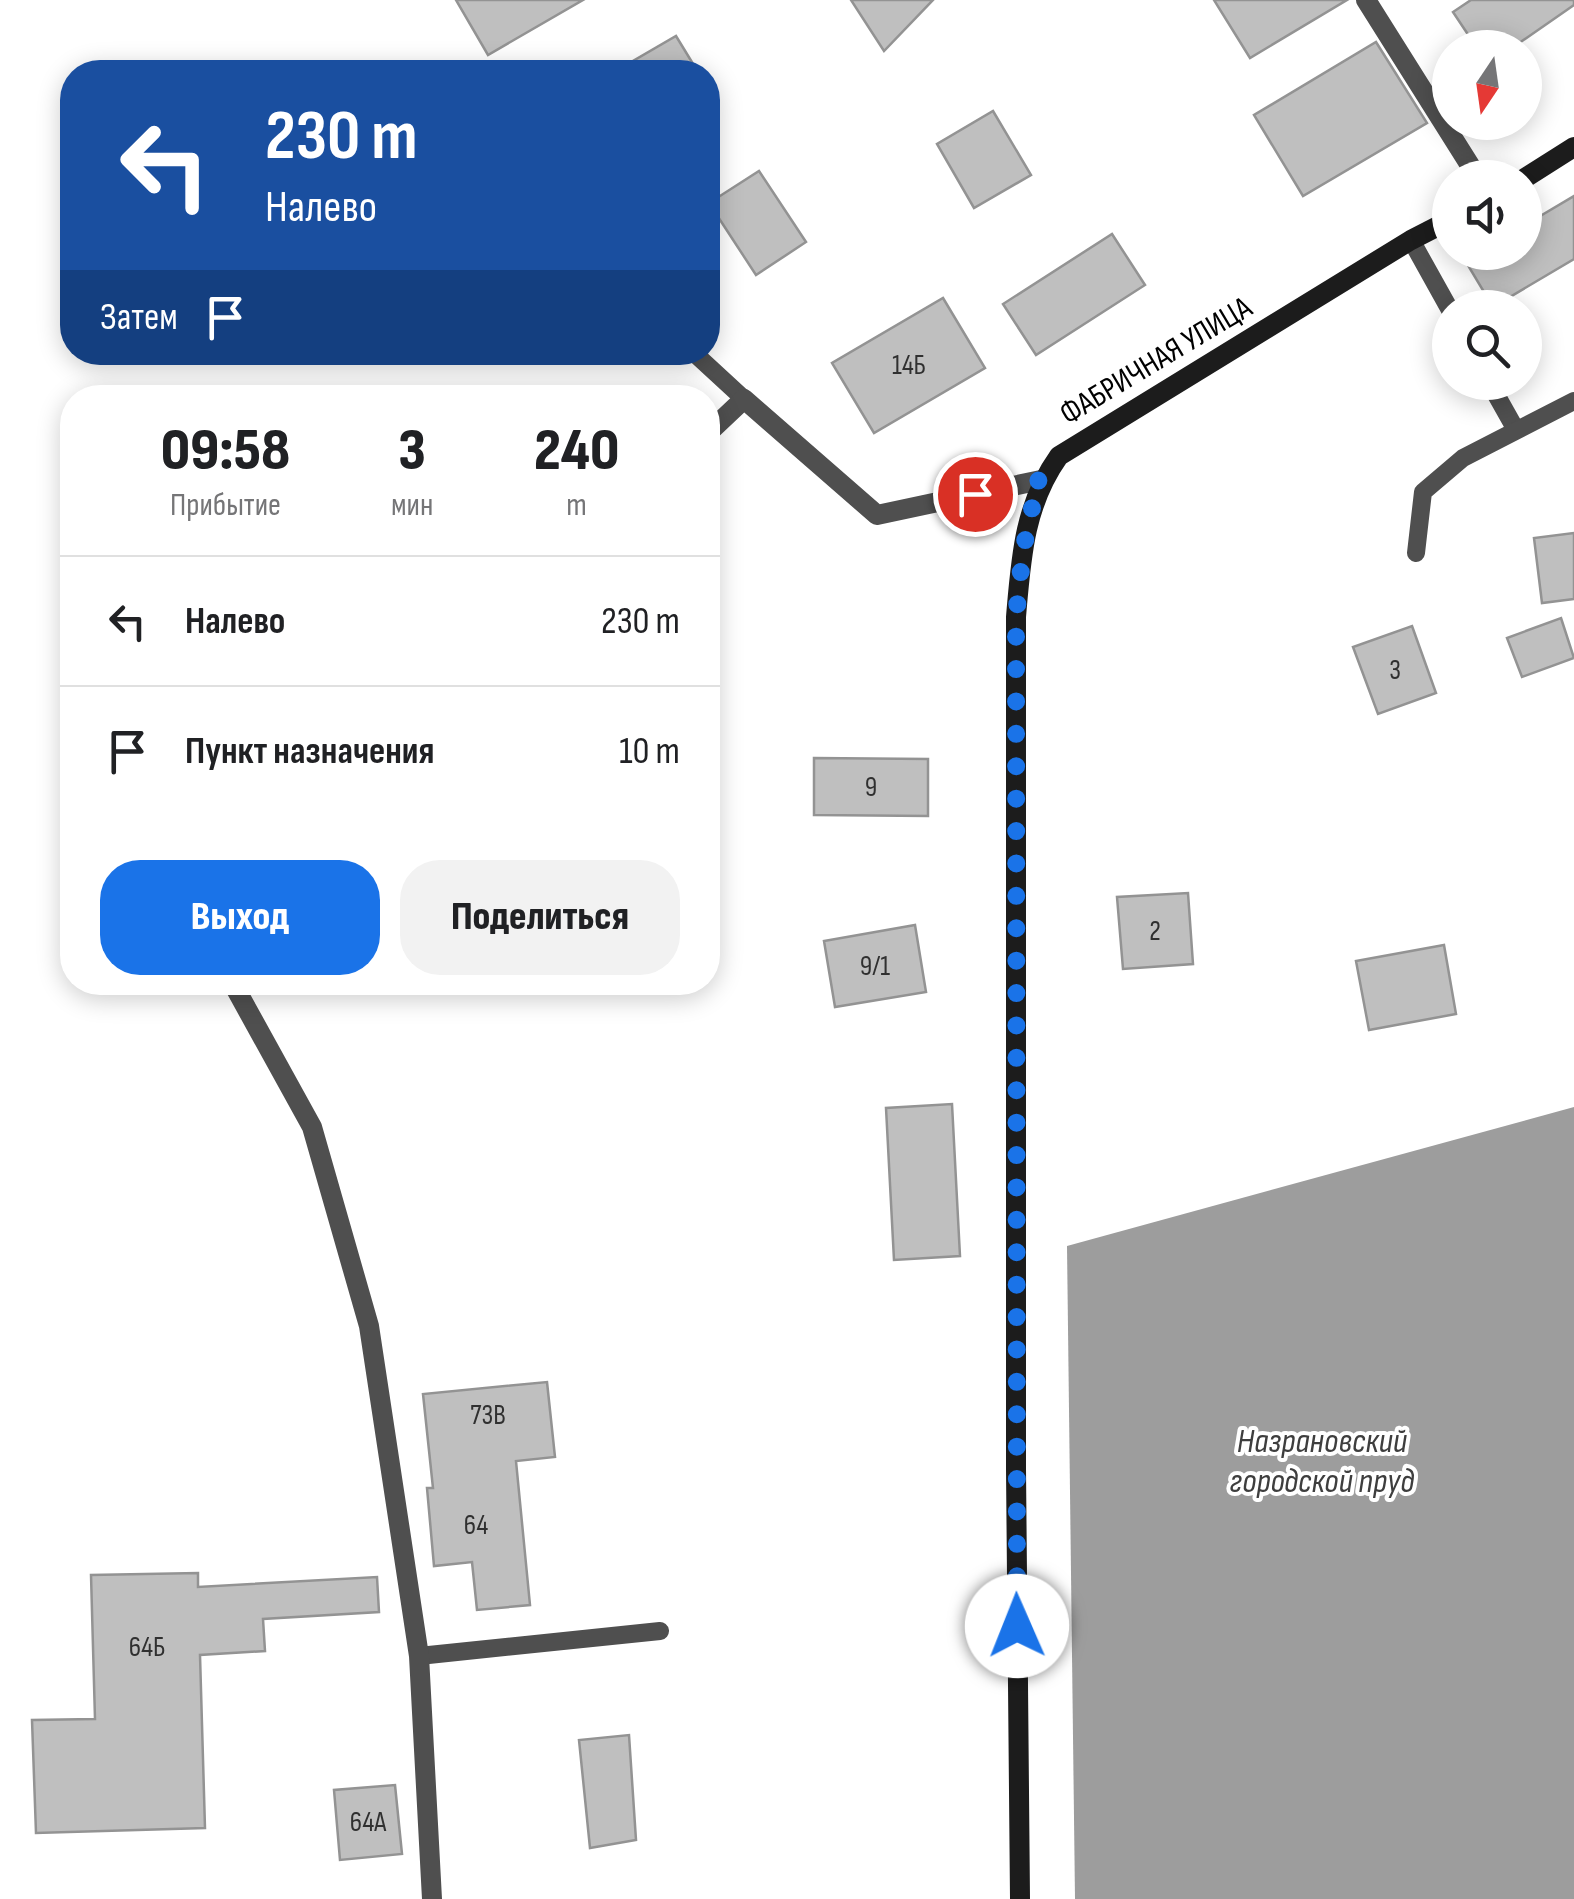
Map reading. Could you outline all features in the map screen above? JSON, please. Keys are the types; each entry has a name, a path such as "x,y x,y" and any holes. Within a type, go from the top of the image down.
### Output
{"street":[{"path":"1366,0 1467,160"},
{"path":"1542,167 1574,147"},
{"name":"ФАБРИЧНАЯ УЛИЦА","path":"1020,1899 1016,617 1022,547 1030,509 1041,480 1058,456 1432,229"},
{"path":"720,422 744,399 876,515 1041,480"},
{"path":"239,995 312,1127 369,1326 418,1656 432,1899"}],"lane":[{"path":"1412,240 1439,290"},
{"path":"707,365 744,399"},
{"path":"1500,400 1516,430"},
{"path":"1416,553 1423,492 1463,458 1574,401"},
{"path":"418,1656 660,1631"}],"water":[{"name":"Назрановский городской пруд","path":"1574,1107 1574,1899 1075,1899 1067,1246"}],"building":[{"path":"456,0 583,0 488,55"},
{"path":"851,0 933,0 884,51"},
{"path":"1214,0 1347,0 1250,58"},
{"path":"1471,0 1574,0 1574,5 1538,30 1465,30 1453,12"},
{"path":"676,36 691,60 635,60"},
{"path":"1376,42 1427,123 1303,196 1254,115"},
{"path":"993,111 1031,175 974,208 937,144"},
{"path":"759,171 806,242 756,275 720,220 720,196"},
{"path":"1574,196 1574,259 1522,290 1483,290 1471,270 1542,270 1542,215"},
{"path":"1112,234 1145,285 1036,355 1003,304"},
{"path":"943,298 985,368 874,433 832,363"},
{"path":"1574,533 1574,599 1542,603 1534,538"},
{"path":"1561,618 1574,658 1522,677 1507,638"},
{"path":"1412,626 1436,693 1378,714 1353,647"},
{"path":"814,758 928,759 928,816 814,815"},
{"path":"1188,893 1193,964 1123,969 1117,897"},
{"path":"915,925 926,992 835,1007 824,941"},
{"path":"1444,945 1456,1014 1369,1030 1356,961"},
{"path":"952,1104 960,1256 894,1260 886,1108"},
{"path":"547,1382 555,1457 516,1461 530,1605 477,1610 472,1562 434,1566 427,1488 433,1488 423,1394"},
{"path":"198,1573 198,1587 377,1577 379,1612 263,1619 265,1651 200,1655 205,1828 36,1833 32,1720 95,1719 91,1575"},
{"path":"629,1735 636,1840 590,1848 579,1740"},
{"path":"395,1785 402,1854 340,1860 334,1790"}],"route":[{"path":"975,494 1041,480 1022,547 1016,617 1017,1626"}]}
